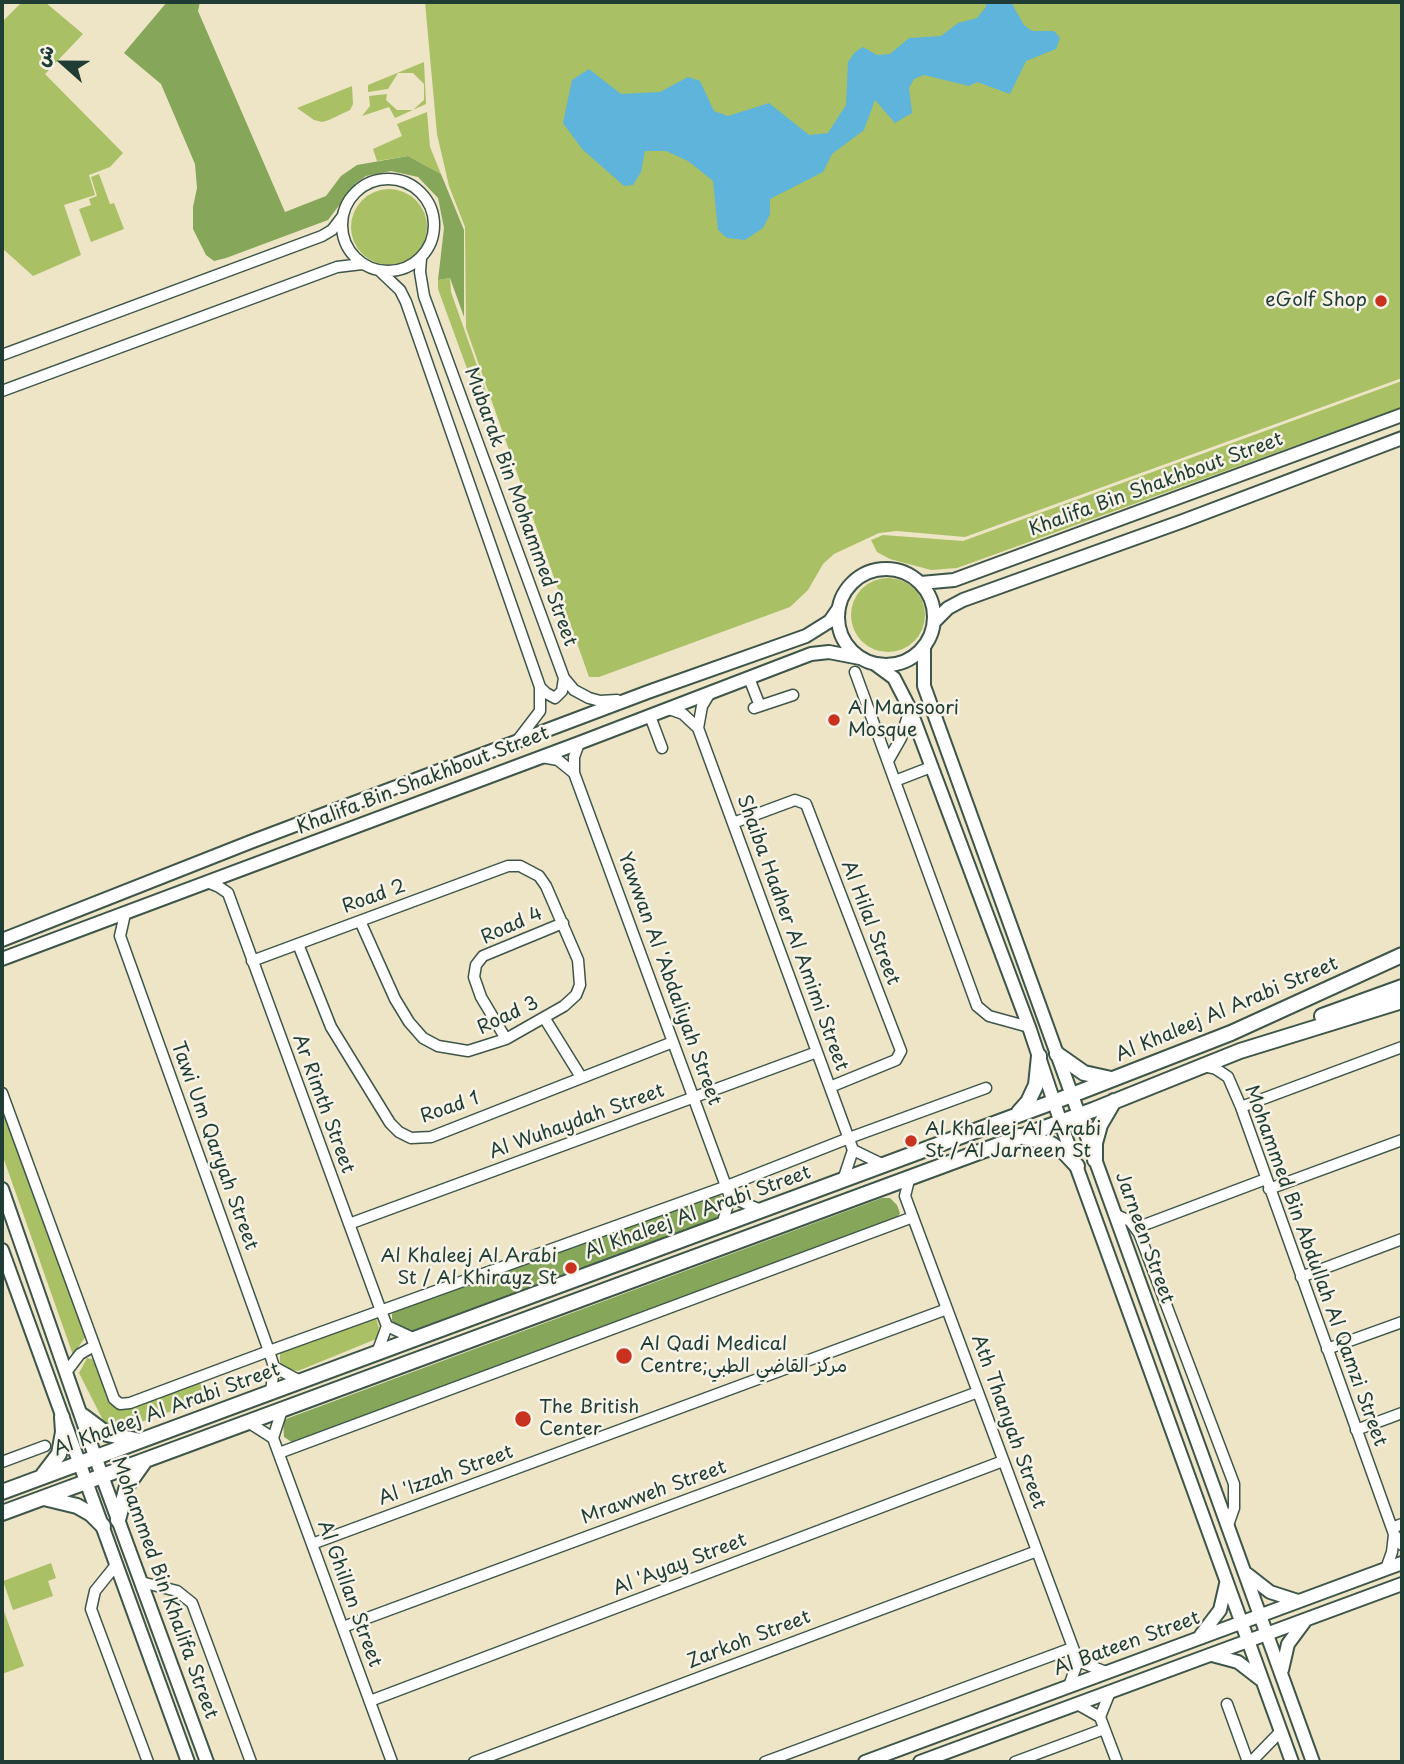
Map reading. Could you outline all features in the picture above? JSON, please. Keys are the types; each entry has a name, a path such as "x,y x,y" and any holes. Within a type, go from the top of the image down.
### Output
{"highway":[{"name":"Al Khaleej Al Arabi Street","path":"2,1492 1054,1102 1231,1033 1402,955"},
{"path":"1240,1051 1321,1016 1402,987"},
{"name":"Al Khaleej Al Arabi Street","path":"2,1513 1114,1101 1240,1051 1402,1001"},
{"path":"1057,1054 1084,1073 1112,1079"},
{"path":"1016,1115 1033,1094 1039,1075 1039,1056"},
{"path":"1095,1160 1095,1143 1100,1125 1114,1101"},
{"path":"1018,1136 1051,1144 1065,1153 1077,1166"},
{"path":"83,1416 107,1434 125,1439 144,1439"},
{"path":"39,1478 59,1454 63,1432 62,1418"},
{"path":"118,1520 127,1486 146,1461"},
{"path":"42,1498 77,1506 91,1514 103,1526"}],"main road":[{"name":"Khalifa Bin Shakhbout Street","path":"921,583 954,580 1402,415"},
{"path":"934,622 948,608 963,600 1402,438"},
{"path":"882,569 896,570 921,583 934,608 931,635 924,646 902,663 875,664 860,658 842,636 839,608 845,593 855,581 882,569"},
{"name":"Khalifa Bin Shakhbout Street","path":"2,940 253,841 648,692 806,636 830,621 839,608"},
{"name":"Jarneen Street","path":"924,646 924,686 1313,1762"},
{"name":"Khalifa Bin Shakhbout Street","path":"2,959 811,654 829,652 860,658"},
{"name":"Jarneen Street","path":"875,664 894,678 910,709 1029,1027 1292,1762"},
{"name":"Mohammed Bin Khalifa Street","path":"2,1189 102,1476 207,1762"},
{"name":"Mohammed Bin Khalifa Street","path":"2,1250 188,1762"},
{"name":"Al Bateen Street","path":"865,1762 1402,1563"},
{"path":"1245,1572 1270,1592 1299,1601"},
{"path":"1198,1638 1211,1625 1220,1610 1227,1580"},
{"name":"Al Bateen Street","path":"920,1762 1248,1640 1399,1588"},
{"path":"1282,1674 1288,1644 1296,1630 1308,1619"},
{"path":"1209,1655 1238,1662 1252,1671 1263,1683"}],"street":[{"path":"386,179 416,188 426,199 433,214 434,230 430,245 421,258 409,267 380,271 362,264 352,255 345,244 342,217 347,202 357,190 371,182 386,179"},
{"path":"2,355 323,236 332,230 342,217"},
{"name":"Mubarak Bin Mohammed Street","path":"421,258 420,272 425,296 564,678 581,695 600,701 613,701 648,692"},
{"path":"2,391 337,267 362,264"},
{"name":"Mubarak Bin Mohammed Street","path":"380,271 400,290 406,302 540,687"},
{"path":"855,672 977,1006 989,1016 1029,1027"},
{"path":"540,687 555,698 562,691 564,678"},
{"path":"749,678 757,707 793,695"},
{"path":"516,743 540,711 540,687"},
{"path":"698,728 702,706 710,693"},
{"path":"670,709 682,714 698,728"},
{"path":"888,761 901,738 910,709"},
{"path":"650,716 662,748"},
{"name":"Shaiba Hadher Al Amimi Street","path":"698,728 853,1150"},
{"path":"880,740 894,741 901,738"},
{"name":"Yawwan Al 'Abdaliyah Street","path":"579,743 574,757 574,773 730,1197"},
{"path":"542,757 558,760 574,773"},
{"path":"895,781 931,767"},
{"name":"Al Hilal Street","path":"733,823 795,800 806,804 901,1051 896,1060 830,1087"},
{"name":"Road 2","path":"252,961 508,866"},
{"name":"Road 3","path":"360,921 395,999 423,1038 438,1046 468,1051 506,1039 564,1006 576,995 580,985 578,960 546,886 539,876 520,866 508,866"},
{"path":"207,882 228,893 234,872"},
{"name":"Ar Rimth Street","path":"228,893 387,1326"},
{"path":"97,923 111,928 120,936 125,914"},
{"name":"Road 4","path":"506,1039 481,998 474,977 476,965 483,956 563,923"},
{"name":"Tawi Um Qaryah Street","path":"120,936 269,1350 274,1367 271,1392"},
{"name":"Road 1","path":"298,944 331,1027 390,1123 411,1138 431,1137 673,1042"},
{"path":"545,1019 581,1077"},
{"path":"1241,1107 1402,1047"},
{"name":"Al Wuhaydah Street","path":"349,1224 817,1052"},
{"name":"Mohammed Bin Abdullah Al Qamzi Street","path":"1202,1066 1216,1069 1228,1077 1241,1107 1393,1531 1402,1545"},
{"path":"2,1093 114,1399 120,1404 130,1403 269,1350 726,1186 986,1088"},
{"path":"1136,1228 1402,1140"},
{"path":"843,1180 853,1150 884,1165"},
{"path":"885,1186 905,1196 910,1176"},
{"name":"Ath Thanyah Street","path":"905,1196 1078,1661"},
{"path":"722,1225 730,1197 761,1210"},
{"path":"1114,1214 1125,1218 1136,1228 1234,1484 1234,1508 1228,1525"},
{"path":"279,1453 913,1217"},
{"path":"1301,1277 1402,1239"},
{"name":"Al 'Izzah Street","path":"312,1544 947,1308"},
{"path":"1327,1349 1402,1322"},
{"path":"377,1353 387,1326 415,1339"},
{"path":"67,1371 80,1354 94,1346"},
{"path":"274,1367 300,1381"},
{"name":"Mrawweh Street","path":"343,1627 978,1392"},
{"path":"248,1422 273,1438 282,1409"},
{"path":"1356,1430 1402,1413"},
{"name":"Al Ghillan Street","path":"273,1438 392,1762"},
{"path":"2,1462 45,1446"},
{"name":"Al 'Ayay Street","path":"370,1701 1003,1461"},
{"path":"1386,1569 1392,1552 1393,1531 1402,1524"},
{"name":"Zarkoh Street","path":"474,1762 1037,1551"},
{"path":"117,1565 93,1595 92,1614 148,1762"},
{"path":"141,1582 177,1591 192,1603 251,1762"},
{"name":"Al Bateen Street","path":"765,1762 1072,1648"},
{"path":"1069,1686 1078,1661 1106,1672"},
{"path":"1110,1692 1100,1717 1117,1762"},
{"path":"1077,1704 1100,1717"},
{"path":"1227,1704 1250,1762 1281,1731"},
{"path":"1015,1762 1104,1729"}],"green space":[{"path":"22,2 45,2 83,34 45,74 123,153 110,167 89,175 95,195 64,205 81,255 33,276 2,248 2,22"},
{"path":"167,2 200,2 198,11 285,212 326,196 341,176 357,165 408,156 441,174 464,230 464,317 450,278 438,280 444,228 438,198 418,177 391,171 366,176 356,183 328,220 226,258 214,261 206,255 193,229 193,207 197,188 195,164 161,84 124,53"},
{"path":"425,2 1402,2 1402,378 965,537 897,531 879,533 834,554 823,564 808,590 790,607 599,677 589,677 466,328 465,227 449,186 437,134"},
{"path":"424,62 426,104 413,110 424,100 424,84 413,73 398,73 388,89 368,92 368,85"},
{"path":"352,86 353,104 350,110 329,120 314,120 297,108"},
{"path":"387,94 386,100 397,110 413,110 395,118 389,107 362,116 370,106 369,96"},
{"path":"427,112 430,147 441,174 408,156 377,161 373,149 402,136 397,124"},
{"path":"99,174 110,204 114,203 124,229 91,242 79,209 91,205 89,199 97,196 91,177"},
{"path":"382,189 396,189 410,195 421,206 427,227 424,242 416,254 396,265 382,265 368,259 357,248 351,234 351,220 357,206 368,195"},
{"path":"450,278 451,292 487,394 477,396 438,289 438,280"},
{"path":"1402,381 1402,407 957,568 931,570 890,559 877,552 871,540 883,535 963,541"},
{"path":"881,578 895,578 909,584 919,594 925,615 923,629 909,646 895,652 881,652 867,646 857,636 851,622 851,608 857,594 867,584"},
{"path":"2,1107 86,1336 73,1355 2,1154"},
{"path":"711,1193 719,1194 725,1206 717,1220 411,1331 397,1329 392,1320 392,1314 398,1308"},
{"path":"882,1198 890,1198 897,1205 900,1213 895,1222 298,1446 284,1437 283,1420"},
{"path":"376,1318 379,1328 376,1339 298,1371 280,1365 280,1352"},
{"path":"87,1358 95,1360 112,1404 125,1410 200,1383 206,1399 121,1429 104,1422 79,1373"},
{"path":"51,1563 56,1578 48,1581 53,1596 13,1610 3,1581"},
{"path":"2,1606 24,1666 2,1674"}],"water":[{"path":"986,2 1011,2 1024,25 1032,31 1054,31 1060,38 1056,49 1026,61 1010,94 977,82 969,86 924,75 914,79 909,88 912,113 895,123 875,100 864,130 832,154 823,172 770,199 770,214 763,228 745,240 727,238 718,230 713,181 688,161 666,151 645,151 641,172 633,185 624,186 582,149 563,123 572,80 589,69 621,94 660,92 688,77 700,81 714,111 728,116 769,103 809,135 828,133 846,105 848,62 855,52 863,47 877,55 890,54 909,38 941,36 958,23 977,18 986,7"}],"place":[{"name":"eGolf Shop","path":"1381,301"},
{"name":"Al Mansoori Mosque","path":"834,720"},
{"name":"Al Khaleej Al Arabi St / Al Jarneen St","path":"911,1141"},
{"name":"Al Khaleej Al Arabi St / Al Khirayz St","path":"571,1268"},
{"name":"Al Qadi Medical Centre;مركز القاضي الطبي","path":"624,1356"},
{"name":"The British Center","path":"523,1419"}]}
